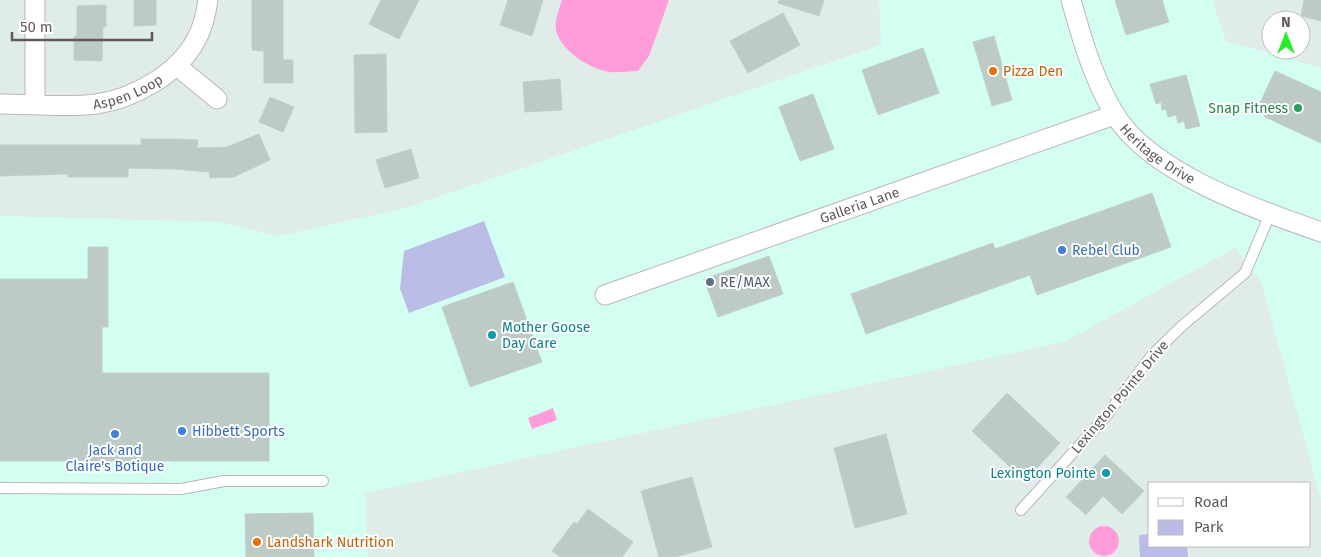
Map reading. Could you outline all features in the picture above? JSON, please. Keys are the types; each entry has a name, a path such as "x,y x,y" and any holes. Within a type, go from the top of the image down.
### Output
{"street":[{"path":"35,0 35,104"},
{"name":"Aspen Loop","path":"0,104 95,104 124,98 177,66 196,41 205,18 208,0"},
{"name":"Heritage Drive","path":"1071,0 1091,66 1114,115 1138,142 1163,162 1199,182 1270,214 1321,232"},
{"path":"177,66 217,99"},
{"name":"Galleria Lane","path":"605,295 1114,115"}],"lane":[{"name":"Lexington Pointe Drive","path":"1021,510 1106,416 1152,355 1183,325 1245,273 1270,214"},
{"path":"0,488 181,489 224,481 323,481"}],"shaded area":[{"path":"562,0 669,0 649,56 638,71 610,72 594,67 579,59 561,41 557,34 556,26"},
{"path":"879,0 1212,0 1226,41 1261,51 1261,60 1293,60 1321,68 1321,499 1261,282 1235,248 1064,342 365,493 368,557 0,557 0,216 221,222 279,236 406,208 881,45"},
{"path":"553,408 557,420 532,429 528,418"},
{"path":"1104,526 1115,530 1119,541 1115,552 1104,556 1093,552 1089,541 1093,530"}],"green space":[{"path":"484,221 505,277 409,313 400,289 404,251"},
{"path":"1148,534 1148,547 1187,547 1188,557 1140,557 1139,535"}],"building":[{"path":"134,0 156,0 156,25 134,26"},
{"path":"252,0 283,0 283,60 293,60 293,83 264,83 264,51 252,50"},
{"path":"381,0 419,0 399,39 369,24"},
{"path":"508,0 543,0 532,36 500,25"},
{"path":"779,0 824,0 819,16 778,3"},
{"path":"1115,0 1162,0 1169,22 1126,35"},
{"path":"1304,0 1321,0 1321,21 1311,18 1311,10 1302,10"},
{"path":"106,5 106,27 103,27 102,61 74,60 74,36 77,36 77,6"},
{"path":"783,13 800,45 748,73 730,41"},
{"name":"Pizza Den","path":"994,36 1012,100 992,106 973,42"},
{"path":"923,48 939,93 878,115 862,70"},
{"path":"386,54 387,132 355,133 354,55"},
{"path":"1275,71 1321,92 1321,143 1265,117 1260,103"},
{"path":"1186,75 1200,126 1186,129 1184,121 1178,123 1176,115 1168,117 1166,109 1162,110 1161,102 1156,104 1150,84"},
{"path":"560,79 562,110 525,112 523,82"},
{"path":"813,94 834,149 800,161 779,107"},
{"path":"270,97 294,107 283,132 259,122"},
{"path":"259,134 270,160 234,177 210,178 209,172 128,168 128,177 68,177 68,174 0,176 0,145 141,145 141,139 175,139 198,140 197,148 227,147"},
{"path":"411,149 419,178 385,188 376,160"},
{"path":"1152,193 1171,247 1037,295 1030,275 866,334 851,294 993,243 995,249"},
{"path":"88,247 108,247 108,327 102,327 102,373 269,373 269,461 0,461 0,279 88,279"},
{"path":"769,256 783,294 718,317 704,279"},
{"name":"Mother Goose Day Care","path":"513,282 542,362 470,387 442,307"},
{"path":"1007,393 1060,443 1025,481 972,431"},
{"path":"886,434 907,514 855,528 834,448"},
{"name":"Lexington Pointe","path":"1105,455 1144,491 1122,514 1103,496 1086,515 1066,497"},
{"path":"692,477 712,547 675,557 659,557 641,491"},
{"path":"588,509 633,542 622,557 560,557 552,551 574,522 577,524"},
{"path":"313,513 314,557 246,557 245,514"}],"place":[{"name":"Pizza Den","path":"993,71"},
{"name":"Snap Fitness","path":"1298,108"},
{"name":"Rebel Club","path":"1062,250"},
{"name":"RE/MAX","path":"710,282"},
{"name":"Mother Goose Day Care","path":"492,335"},
{"name":"Hibbett Sports","path":"182,431"},
{"name":"Jack and Claire's Botique","path":"115,434"},
{"name":"Lexington Pointe","path":"1106,473"},
{"name":"Landshark Nutrition","path":"257,542"}]}
